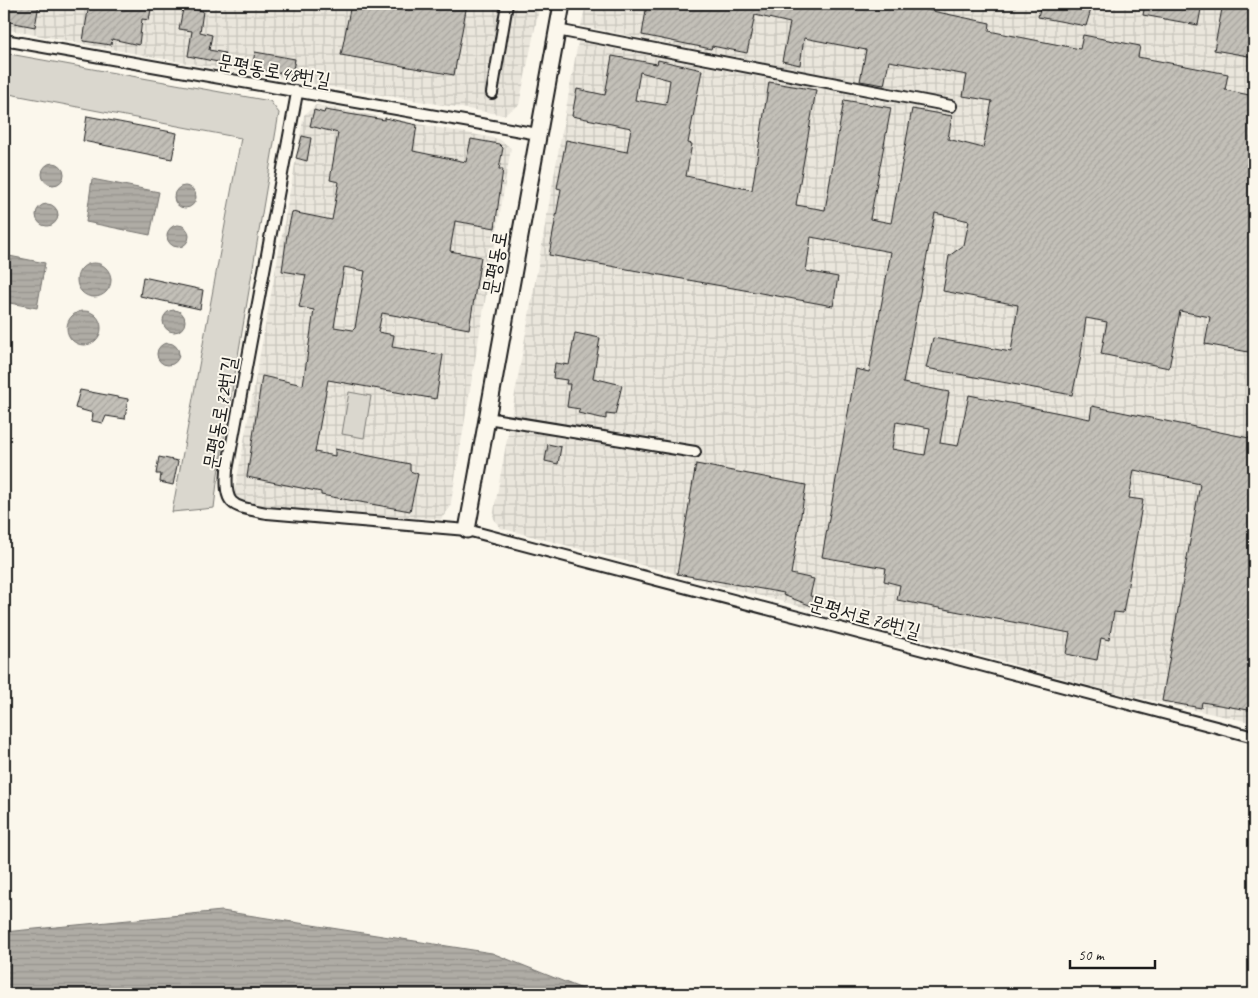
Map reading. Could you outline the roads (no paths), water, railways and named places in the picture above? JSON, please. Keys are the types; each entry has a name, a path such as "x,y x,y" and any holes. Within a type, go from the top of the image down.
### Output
{"main road":[{"name":"문평동로","path":"467,530 562,4"}],"street":[{"path":"492,93 507,4"},
{"path":"557,30 951,106"},
{"name":"문평동로48번길","path":"4,40 538,134"},
{"name":"문평동로72번길","path":"297,93 226,470 225,491 228,499 238,507 267,513 467,530"},
{"path":"487,418 695,452"},
{"name":"문평서로76번길","path":"467,530 1254,737"}]}
